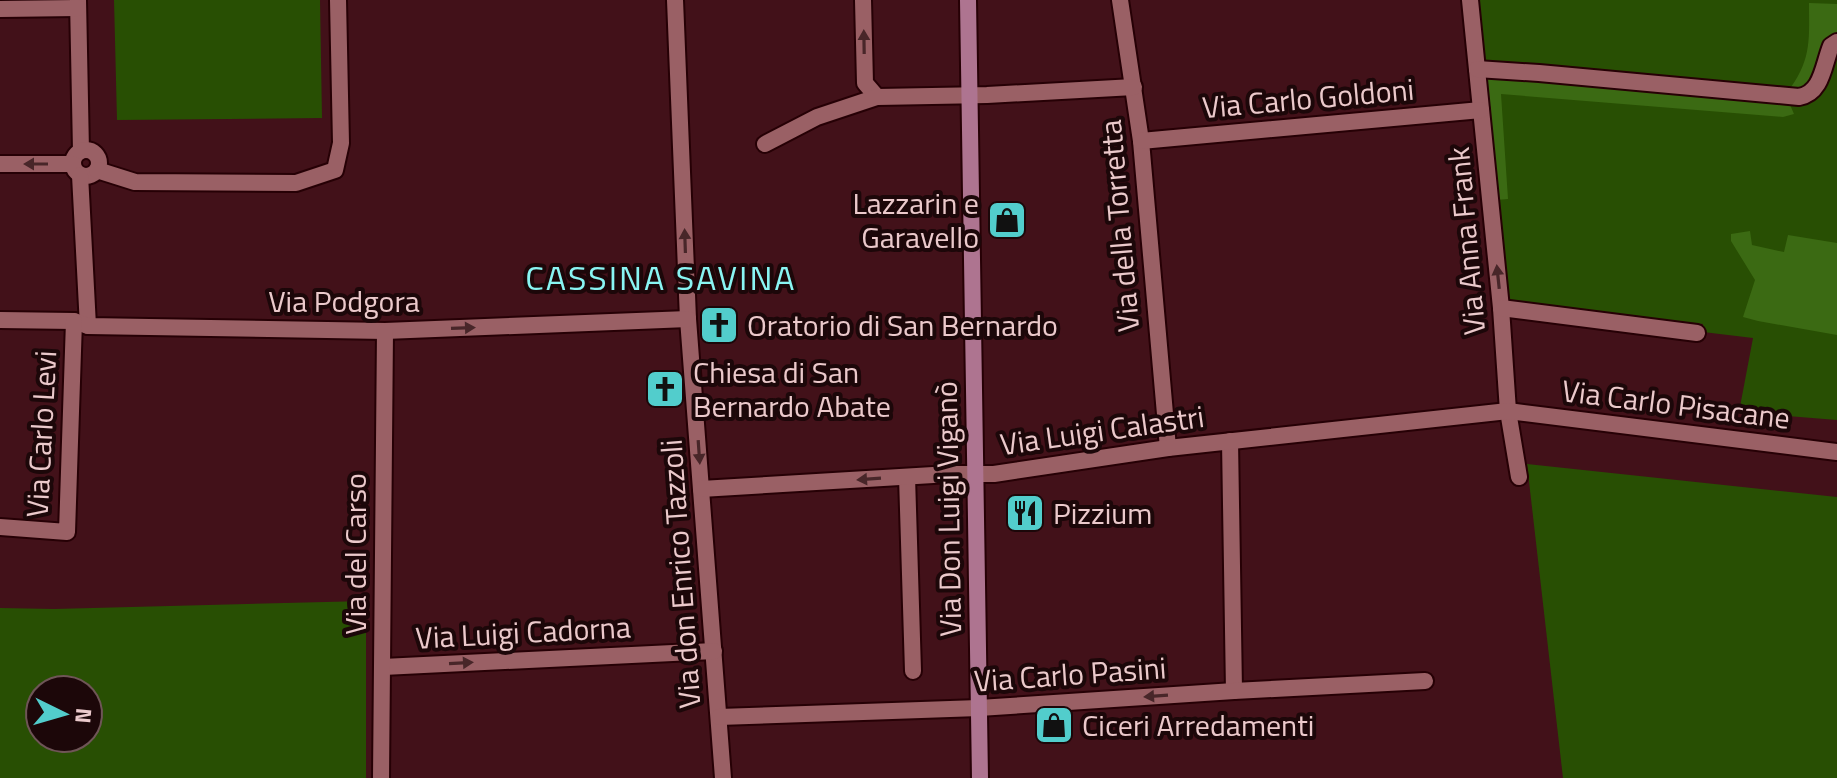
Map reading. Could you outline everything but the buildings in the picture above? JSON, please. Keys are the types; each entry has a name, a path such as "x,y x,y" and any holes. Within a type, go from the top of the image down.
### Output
{"street":[{"path":"97,170 135,182 296,183 335,170 341,143 338,0"},
{"name":"Via don Enrico Tazzoli","path":"675,0 688,319 723,778"},
{"path":"863,0 865,83 877,97"},
{"name":"Via Don Luigi Viganò","path":"968,0 980,778"},
{"name":"Via della Torretta","path":"1120,0 1141,141 1168,448"},
{"name":"Via Anna Frank","path":"1470,0 1501,308 1508,411 1519,477"},
{"path":"0,9 78,4 81,324"},
{"path":"1477,69 1799,97 1807,96 1816,89 1831,46 1837,42"},
{"path":"765,144 817,117 877,97 1134,87"},
{"name":"Via Carlo Goldoni","path":"1141,141 1481,110"},
{"path":"0,164 78,163 91,176 99,162 89,150 78,163"},
{"path":"1501,308 1697,333"},
{"name":"Via Podgora","path":"0,320 385,331 688,319"},
{"name":"Via Carlo Levi","path":"0,527 67,532 81,324"},
{"name":"Via del Carso","path":"381,778 385,331"},
{"name":"Via Luigi Calastri","path":"701,489 1010,472 1168,448 1508,411"},
{"name":"Via Carlo Pisacane","path":"1508,411 1837,452"},
{"path":"1230,441 1234,691"},
{"path":"907,477 913,671"},
{"name":"Via Luigi Cadorna","path":"383,667 714,651"},
{"name":"Via Carlo Pasini","path":"719,717 979,708 1425,681"}],"green space":[{"path":"114,0 320,0 322,118 117,120"},
{"path":"1475,0 1837,0 1837,420 1739,412 1753,338 1703,332 1703,324 1505,303"},
{"path":"1809,3 1837,4 1837,38 1813,83 1793,91 1791,87 1803,66 1808,46"},
{"path":"1484,75 1788,100 1794,114 1783,117 1501,94 1508,199 1496,200"},
{"path":"1750,231 1752,245 1784,252 1788,235 1837,243 1837,335 1743,317 1755,280 1731,241 1731,234"},
{"path":"1527,464 1837,497 1837,778 1563,778"},
{"path":"366,601 366,778 0,778 0,608"}],"place":[{"name":"Lazzarin e Garavello","path":"1007,220"},
{"name":"Oratorio di San Bernardo","path":"719,325"},
{"name":"Chiesa di San Bernardo Abate","path":"665,389"},
{"name":"Pizzium","path":"1025,513"},
{"name":"Ciceri Arredamenti","path":"1054,725"}],"district":[{"name":"CASSINA SAVINA","path":"661,277"}]}
